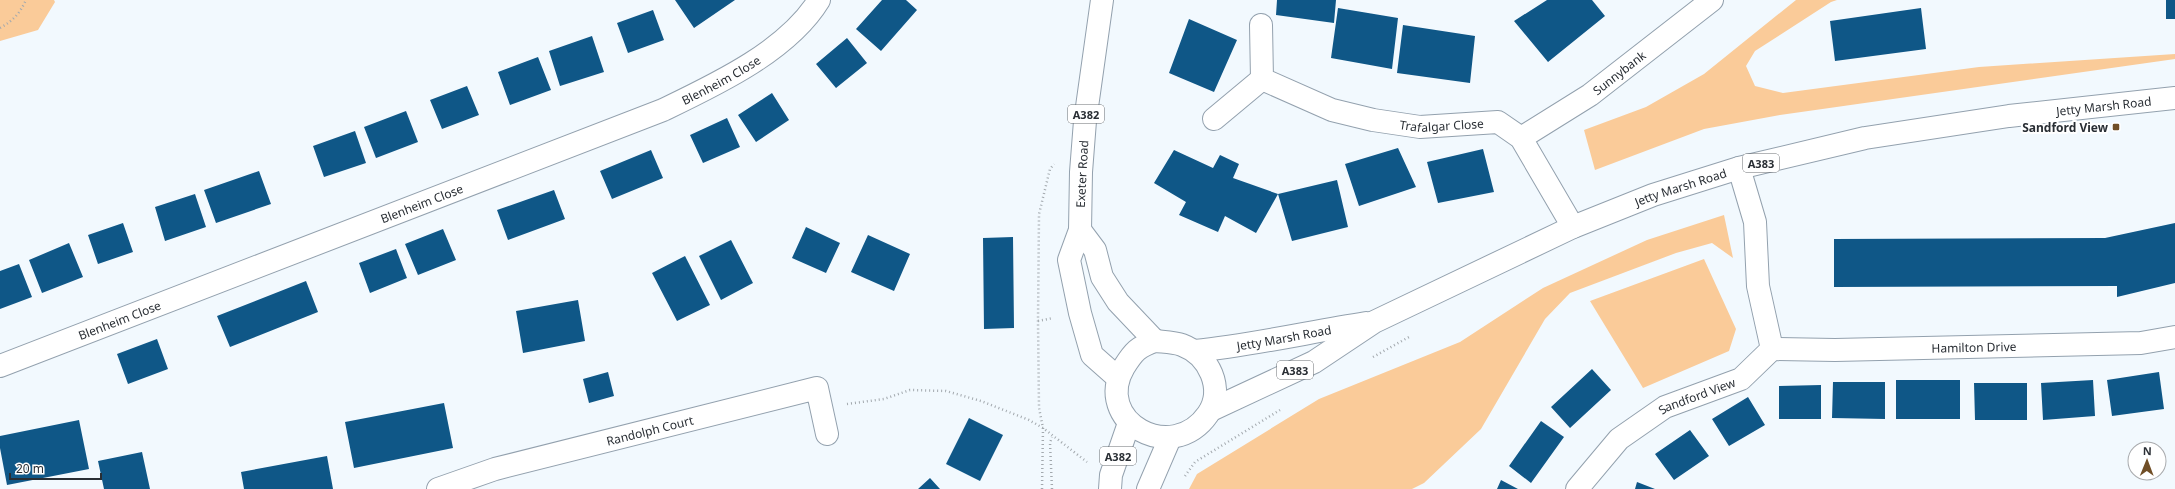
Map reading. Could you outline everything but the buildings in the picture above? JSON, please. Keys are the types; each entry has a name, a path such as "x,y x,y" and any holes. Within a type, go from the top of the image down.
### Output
{"street":[{"name":"Blenheim Close","path":"0,366 663,110 722,82 779,43 813,10 819,0"},
{"name":"Exeter Road","path":"1102,0 1085,121 1080,230 1069,260 1080,313 1092,355 1118,378"},
{"name":"Sunnybank","path":"1521,138 1590,95 1712,0"},
{"path":"1214,119 1262,80 1261,25"},
{"name":"Trafalgar Close","path":"1262,80 1332,110 1373,120 1420,127 1498,122 1521,138 1573,227"},
{"name":"Jetty Marsh Road","path":"1211,410 1314,362 1374,322 1573,227 1654,195 1739,168 1865,138 2009,116 2175,98"},
{"path":"1739,168 1755,222 1758,286 1772,348"},
{"path":"1080,230 1095,250 1102,277 1118,302 1155,341 1139,347 1118,378 1117,393 1121,410 1129,423"},
{"name":"Jetty Marsh Road","path":"1195,351 1236,347 1301,333 1374,322"},
{"name":"Hamilton Drive","path":"1772,348 1843,350 2141,343 2175,337"},
{"name":"A382","path":"1110,489 1111,475 1129,423 1142,432 1170,438 1187,434 1201,424 1211,410 1215,393 1213,376 1206,362 1195,351 1181,344 1155,341"},
{"name":"Sandford View","path":"1577,489 1619,439 1665,407 1741,379 1772,348"},
{"name":"Randolph Court","path":"438,489 495,469 817,388 827,434"},
{"path":"1148,489 1170,438"}],"path":[{"path":"0,28 10,23 20,12 26,0"},
{"path":"1370,359 1411,336"},
{"path":"821,409 884,399 910,390 946,391 980,400 1029,420 1043,428 1052,437 1050,443 1052,489"},
{"path":"1183,478 1195,462 1281,409"}],"shaded area":[{"path":"0,0 54,0 55,2 38,30 0,41"},
{"path":"1796,0 1837,0 1831,2 1755,51 1746,66 1755,86 1783,93 1979,67 2175,54 2175,59 1780,115 1704,129 1595,170 1584,130 1646,107 1704,74"},
{"path":"1724,215 1733,258 1712,243 1676,253 1570,293 1545,319 1481,429 1424,483 1412,489 1189,489 1197,474 1319,399 1460,342 1543,288 1647,240"},
{"path":"1704,259 1736,329 1729,351 1643,388 1590,301"}],"place":[{"name":"Sandford View","path":"2116,127"}]}
